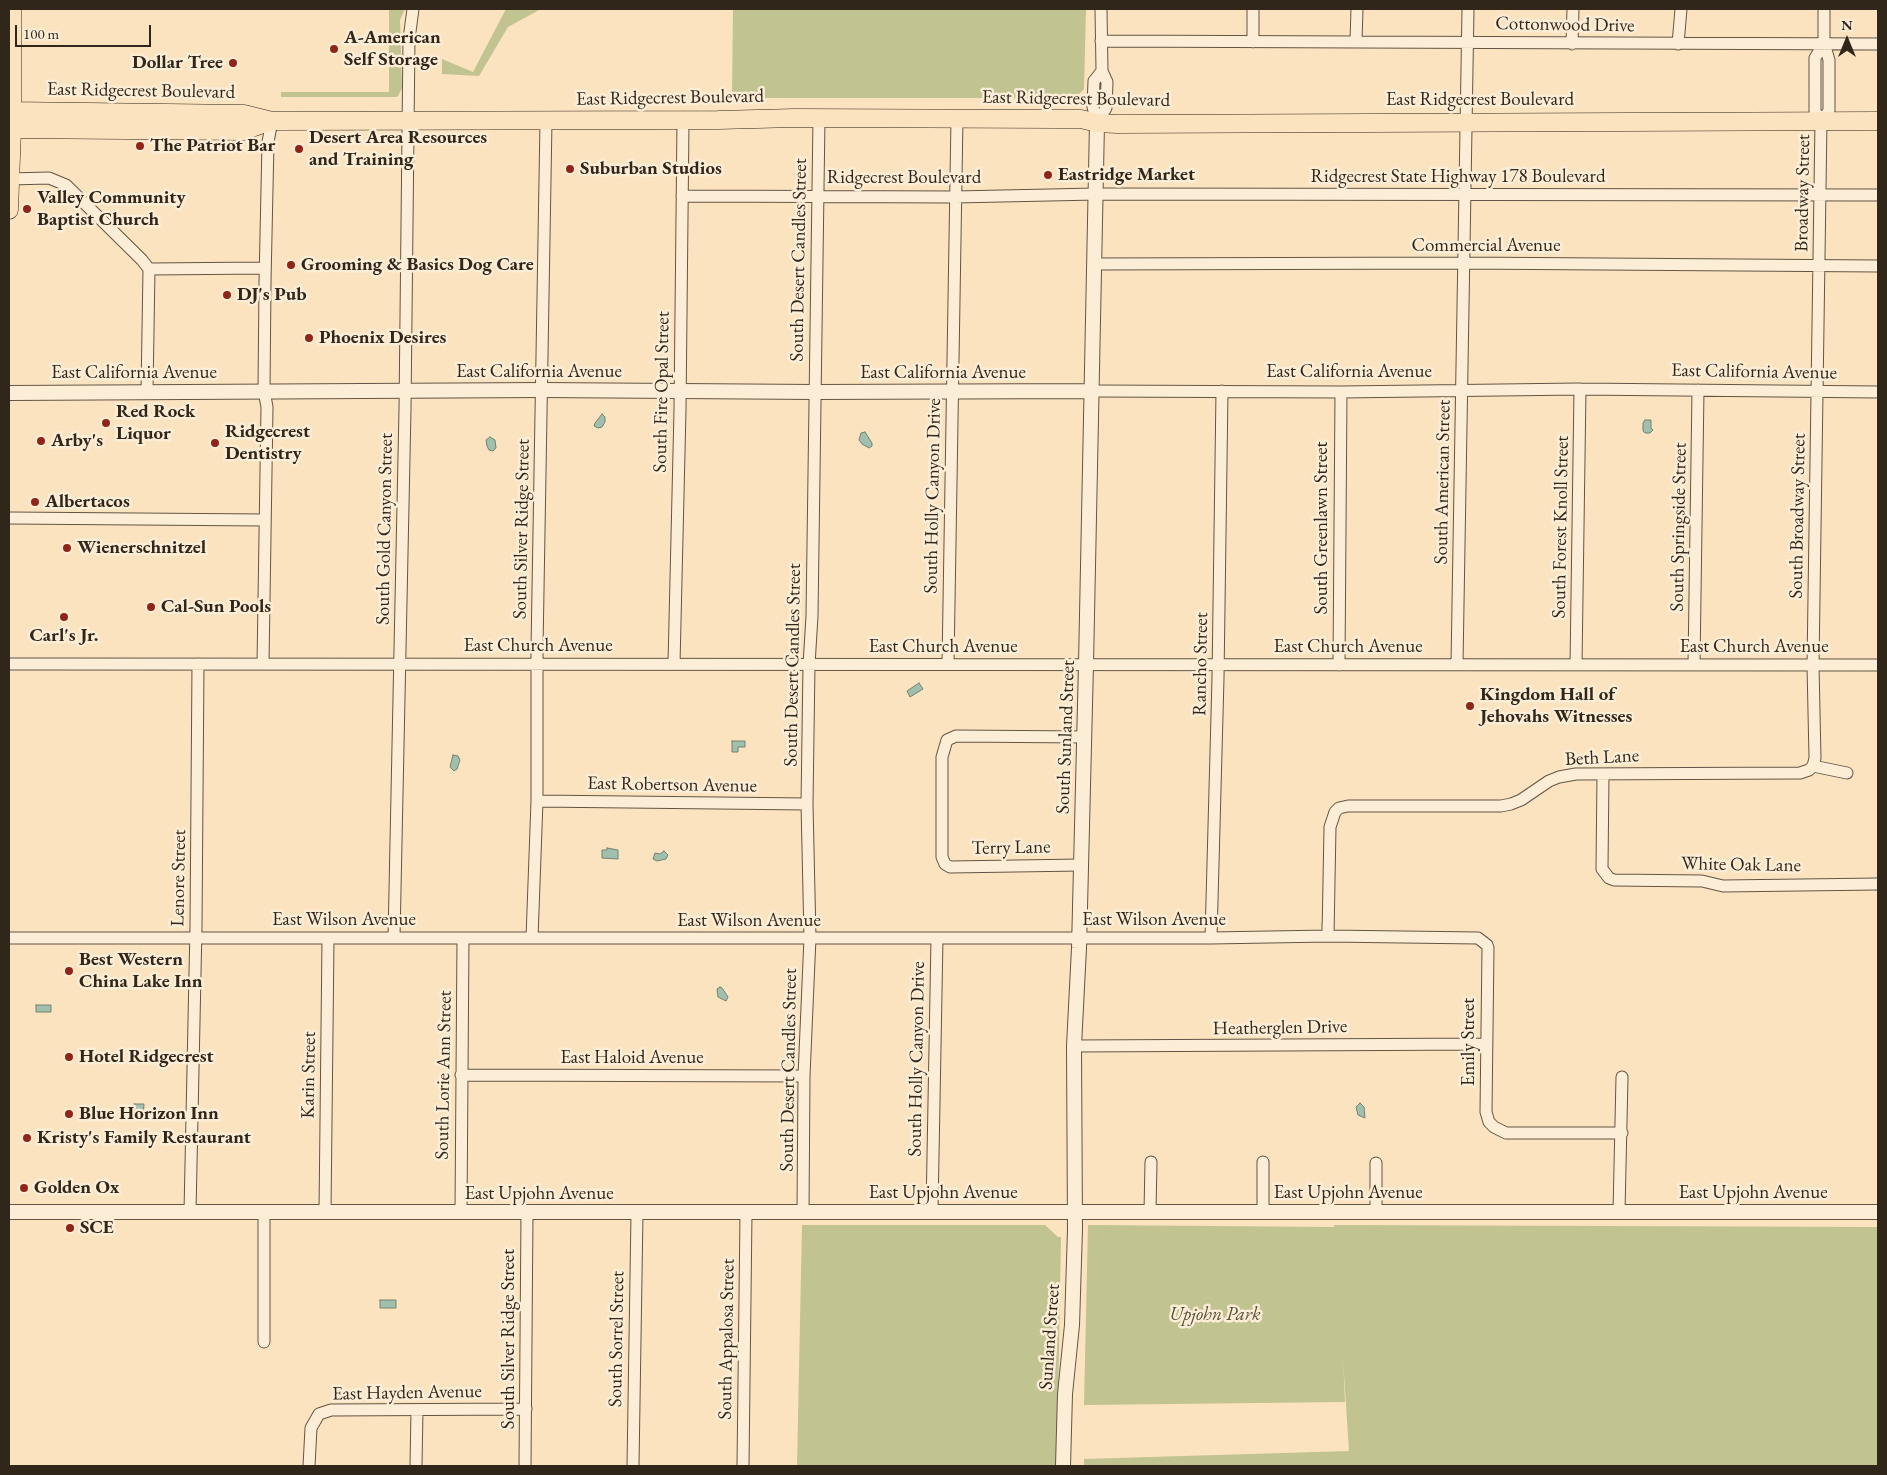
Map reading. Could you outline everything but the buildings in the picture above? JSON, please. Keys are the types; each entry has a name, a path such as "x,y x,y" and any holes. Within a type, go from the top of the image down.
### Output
{"main road":[{"path":"9,210 12,9"},
{"name":"East Ridgecrest Boulevard","path":"10,111 244,114 272,121 546,121 819,118 1081,119 1097,123 1878,121"},
{"name":"East Ridgecrest Boulevard","path":"10,129 243,131 272,121"}],"street":[{"name":"South Gold Canyon Street","path":"394,938 409,40 413,9"},
{"path":"1094,264 1097,123 1106,108 1107,82 1102,71 1101,9"},
{"path":"1253,9 1253,42"},
{"path":"1356,41 1357,9"},
{"name":"South American Street","path":"1457,664 1468,9"},
{"path":"1572,9 1572,44"},
{"path":"1678,44 1681,9"},
{"path":"1824,9 1824,43"},
{"name":"Cottonwood Drive","path":"1101,41 1878,44"},
{"name":"Broadway Street","path":"1820,266 1821,121 1815,111 1815,58 1824,43"},
{"name":"South Desert Candles Street","path":"803,1212 804,1076 810,938 807,804 809,665 812,616 819,118"},
{"name":"South Holly Canyon Drive","path":"948,664 957,118"},
{"name":"South Fire Opal Street","path":"674,664 683,120"},
{"path":"264,664 267,404 264,391 265,268 268,142 272,121"},
{"name":"South Silver Ridge Street","path":"532,938 537,801 537,664 546,121"},
{"path":"9,179 49,178 58,180 66,185 149,269 147,392"},
{"name":"Ridgecrest Boulevard","path":"682,196 955,197 1096,194"},
{"name":"Ridgecrest State Highway 178 Boulevard","path":"1096,194 1878,195"},
{"name":"Commercial Avenue","path":"1094,264 1464,263 1878,266"},
{"name":"South Sunland Street","path":"1075,1211 1074,1046 1081,864 1094,264"},
{"name":"South Broadway Street","path":"1813,766 1815,758 1813,665 1820,266"},
{"path":"149,269 265,268"},
{"name":"East California Avenue","path":"9,393 404,390 1341,392 1580,389 1878,392"},
{"name":"South Forest Knoll Street","path":"1576,665 1580,389"},
{"name":"South Springside Street","path":"1694,664 1698,390"},
{"name":"Rancho Street","path":"1211,938 1218,666 1222,391"},
{"name":"South Greenlawn Street","path":"1339,665 1341,392"},
{"path":"9,518 265,520"},
{"name":"East Church Avenue","path":"9,664 1878,665"},
{"name":"Lenore Street","path":"190,1212 196,937 198,664"},
{"name":"Terry Lane","path":"1081,864 950,866 944,862 942,858 942,757 947,740 956,736 1084,737"},
{"name":"Beth Lane","path":"1328,936 1330,827 1335,812 1339,808 1348,806 1506,805 1521,800 1549,781 1559,777 1602,774 1800,773 1809,770 1813,766 1847,773"},
{"name":"White Oak Lane","path":"1602,774 1602,869 1605,874 1614,880 1702,881 1723,886 1878,884"},
{"name":"East Robertson Avenue","path":"537,801 807,804"},
{"name":"East Wilson Avenue","path":"9,938 1211,938 1328,936 1478,938 1487,945"},
{"name":"South Lorie Ann Street","path":"461,1212 460,1075 463,938"},
{"name":"South Holly Canyon Drive","path":"932,1211 937,938"},
{"name":"Karin Street","path":"325,1212 328,939"},
{"name":"Emily Street","path":"1487,945 1486,1112 1489,1122 1502,1131 1513,1133 1622,1133"},
{"name":"Heatherglen Drive","path":"1074,1046 1486,1044"},
{"name":"East Haloid Avenue","path":"460,1075 804,1076"},
{"path":"1619,1212 1622,1077"},
{"path":"1150,1162 1150,1212"},
{"path":"1263,1162 1263,1212"},
{"path":"1376,1163 1376,1212"},
{"name":"Sunland Street","path":"1063,1466 1064,1394 1072,1325 1075,1211"},
{"name":"East Upjohn Avenue","path":"9,1212 1878,1212"},
{"path":"264,1212 264,1342"},
{"name":"South Silver Ridge Street","path":"525,1466 527,1213"},
{"name":"South Sorrel Street","path":"633,1466 637,1213"},
{"name":"South Appalosa Street","path":"742,1466 746,1213"},
{"name":"East Hayden Avenue","path":"309,1466 310,1428 319,1414 331,1410 526,1409"},
{"path":"416,1466 417,1410"}],"green space":[{"path":"389,9 405,9 400,20 402,88 398,96 281,97 281,92 389,92"},
{"path":"506,9 541,9 508,27 479,76 442,74 442,59 473,72"},
{"path":"733,9 1086,9 1084,89 1075,98 732,98"},
{"path":"802,1225 1045,1225 1058,1237 1061,1237 1057,1466 797,1466"},
{"name":"Upjohn Park","path":"1088,1225 1878,1227 1878,1466 1084,1466 1084,1459 1349,1451 1343,1359 1345,1402 1084,1405"}],"shaded area":[{"path":"602,414 605,417 605,422 602,427 598,428 594,426"},
{"path":"1645,420 1651,420 1651,428 1653,430 1650,433 1643,431"},
{"path":"865,432 872,443 872,446 869,448 859,440 861,433"},
{"path":"490,437 495,440 496,448 493,451 489,450 487,446 486,440"},
{"path":"919,683 923,689 910,697 907,691"},
{"path":"732,741 745,741 745,747 738,747 738,752 732,752"},
{"path":"453,755 458,756 460,760 457,769 454,771 450,767"},
{"path":"607,848 618,850 618,859 602,858 602,850 607,850"},
{"path":"664,851 668,855 666,859 657,861 653,859 655,853 660,854"},
{"path":"720,987 728,997 726,1001 718,997 717,989"},
{"path":"36,1005 51,1005 51,1012 36,1012"},
{"path":"1360,1103 1364,1107 1365,1118 1358,1115 1356,1107"},
{"path":"134,1104 144,1104 143,1119 136,1119 136,1116 134,1116"},
{"path":"380,1300 396,1300 396,1308 380,1308"}],"place":[{"name":"A-American Self Storage","path":"334,49"},
{"name":"Dollar Tree","path":"233,63"},
{"name":"The Patriot Bar","path":"140,146"},
{"name":"Desert Area Resources and Training","path":"299,149"},
{"name":"Suburban Studios","path":"570,169"},
{"name":"Eastridge Market","path":"1048,175"},
{"name":"Valley Community Baptist Church","path":"27,209"},
{"name":"Grooming & Basics Dog Care","path":"291,265"},
{"name":"DJ's Pub","path":"227,295"},
{"name":"Phoenix Desires","path":"309,338"},
{"name":"Red Rock Liquor","path":"106,423"},
{"name":"Arby's","path":"41,441"},
{"name":"Ridgecrest Dentistry","path":"215,443"},
{"name":"Albertacos","path":"35,502"},
{"name":"Wienerschnitzel","path":"67,548"},
{"name":"Cal-Sun Pools","path":"151,607"},
{"name":"Carl's Jr.","path":"64,617"},
{"name":"Kingdom Hall of Jehovahs Witnesses","path":"1470,706"},
{"name":"Best Western China Lake Inn","path":"69,971"},
{"name":"Hotel Ridgecrest","path":"69,1057"},
{"name":"Blue Horizon Inn","path":"69,1114"},
{"name":"Kristy's Family Restaurant","path":"27,1138"},
{"name":"Golden Ox","path":"24,1188"},
{"name":"SCE","path":"70,1228"}]}
